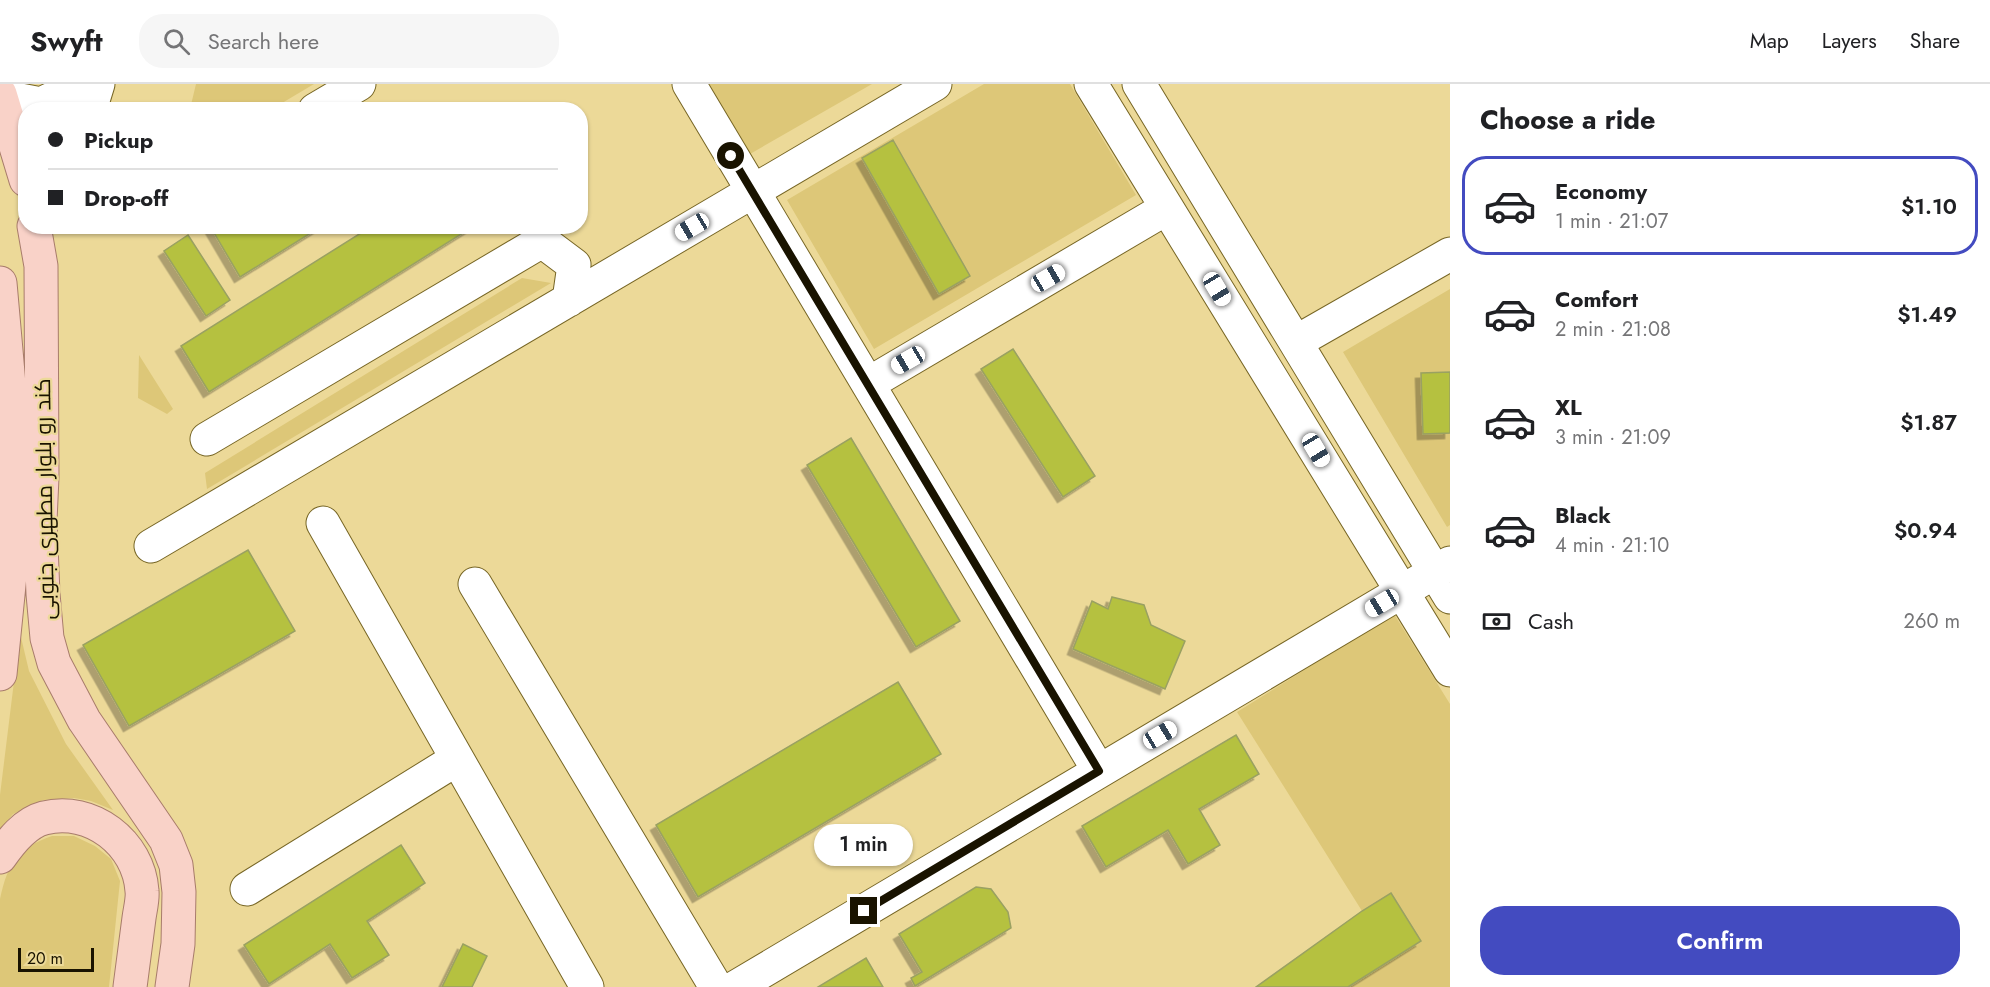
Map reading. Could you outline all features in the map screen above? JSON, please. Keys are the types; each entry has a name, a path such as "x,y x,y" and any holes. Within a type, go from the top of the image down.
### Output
{"main road":[{"path":"0,94 18,154"},
{"name":"کند رو بلوار مطهری جنوبی","path":"35,234 41,266 42,477 40,521 47,638 54,663 84,720 166,840 176,865 179,892 178,944 172,987"},
{"path":"0,283 14,441 10,565 0,674"},
{"path":"0,857 20,832 42,818 66,816 86,820 105,827 122,843 136,864 142,891 130,987"}],"street":[{"path":"1,84 15,99 31,102"},
{"path":"45,102 66,92 76,84"},
{"path":"92,102 98,84"},
{"path":"329,102 359,84"},
{"path":"688,84 1099,771"},
{"path":"151,546 935,84"},
{"path":"1091,84 1450,670"},
{"path":"475,584 737,985 1402,591 1445,577 1296,342 1139,84"},
{"path":"868,384 1167,208"},
{"path":"41,266 51,234"},
{"path":"207,439 542,241 574,265 569,300"},
{"path":"1296,342 1450,254"},
{"path":"323,523 587,987"},
{"path":"247,889 457,759"}],"shaded area":[{"path":"196,84 314,84 284,102 192,102"},
{"path":"709,84 872,84 750,154"},
{"path":"984,84 1070,84 1136,195 874,349 787,200"},
{"path":"522,278 551,283 207,489 205,473"},
{"path":"1450,289 1450,525 1447,527 1343,352"},
{"path":"139,355 173,409 167,414 138,398"},
{"path":"1394,614 1450,704 1450,987 1348,987 1421,941 1391,893 1362,911 1237,712"},
{"path":"20,633 29,671 66,744 113,810 91,801 74,798 43,800 13,814 0,830 0,795"},
{"path":"52,836 74,836 95,846 111,859 120,881 109,987 0,987 0,899 7,876 16,858 22,852"}],"building":[{"path":"893,140 970,276 939,294 862,158"},
{"path":"215,234 309,234 240,277"},
{"path":"359,234 461,234 209,392 181,346"},
{"path":"188,235 230,300 206,316 164,251"},
{"path":"1013,349 1095,476 1063,497 981,369"},
{"path":"1450,372 1450,433 1423,434 1421,373"},
{"path":"851,438 960,621 916,647 807,465"},
{"path":"248,550 295,631 129,726 83,645"},
{"path":"1112,597 1144,605 1151,625 1185,641 1165,689 1073,649 1092,601 1108,609"},
{"path":"898,682 941,754 698,897 656,825"},
{"path":"1236,735 1259,774 1199,809 1220,845 1188,864 1168,830 1106,867 1082,826"},
{"path":"401,845 425,883 367,921 389,955 352,978 330,944 269,984 244,945"},
{"path":"976,887 991,889 1008,912 1011,928 915,986 911,978 922,972 899,934"},
{"path":"1391,893 1421,941 1348,987 1256,987 1362,911"},
{"path":"463,944 487,956 472,987 442,987"},
{"path":"866,958 883,987 818,987"}],"route":[{"path":"731,156 1099,771 864,911"}]}
